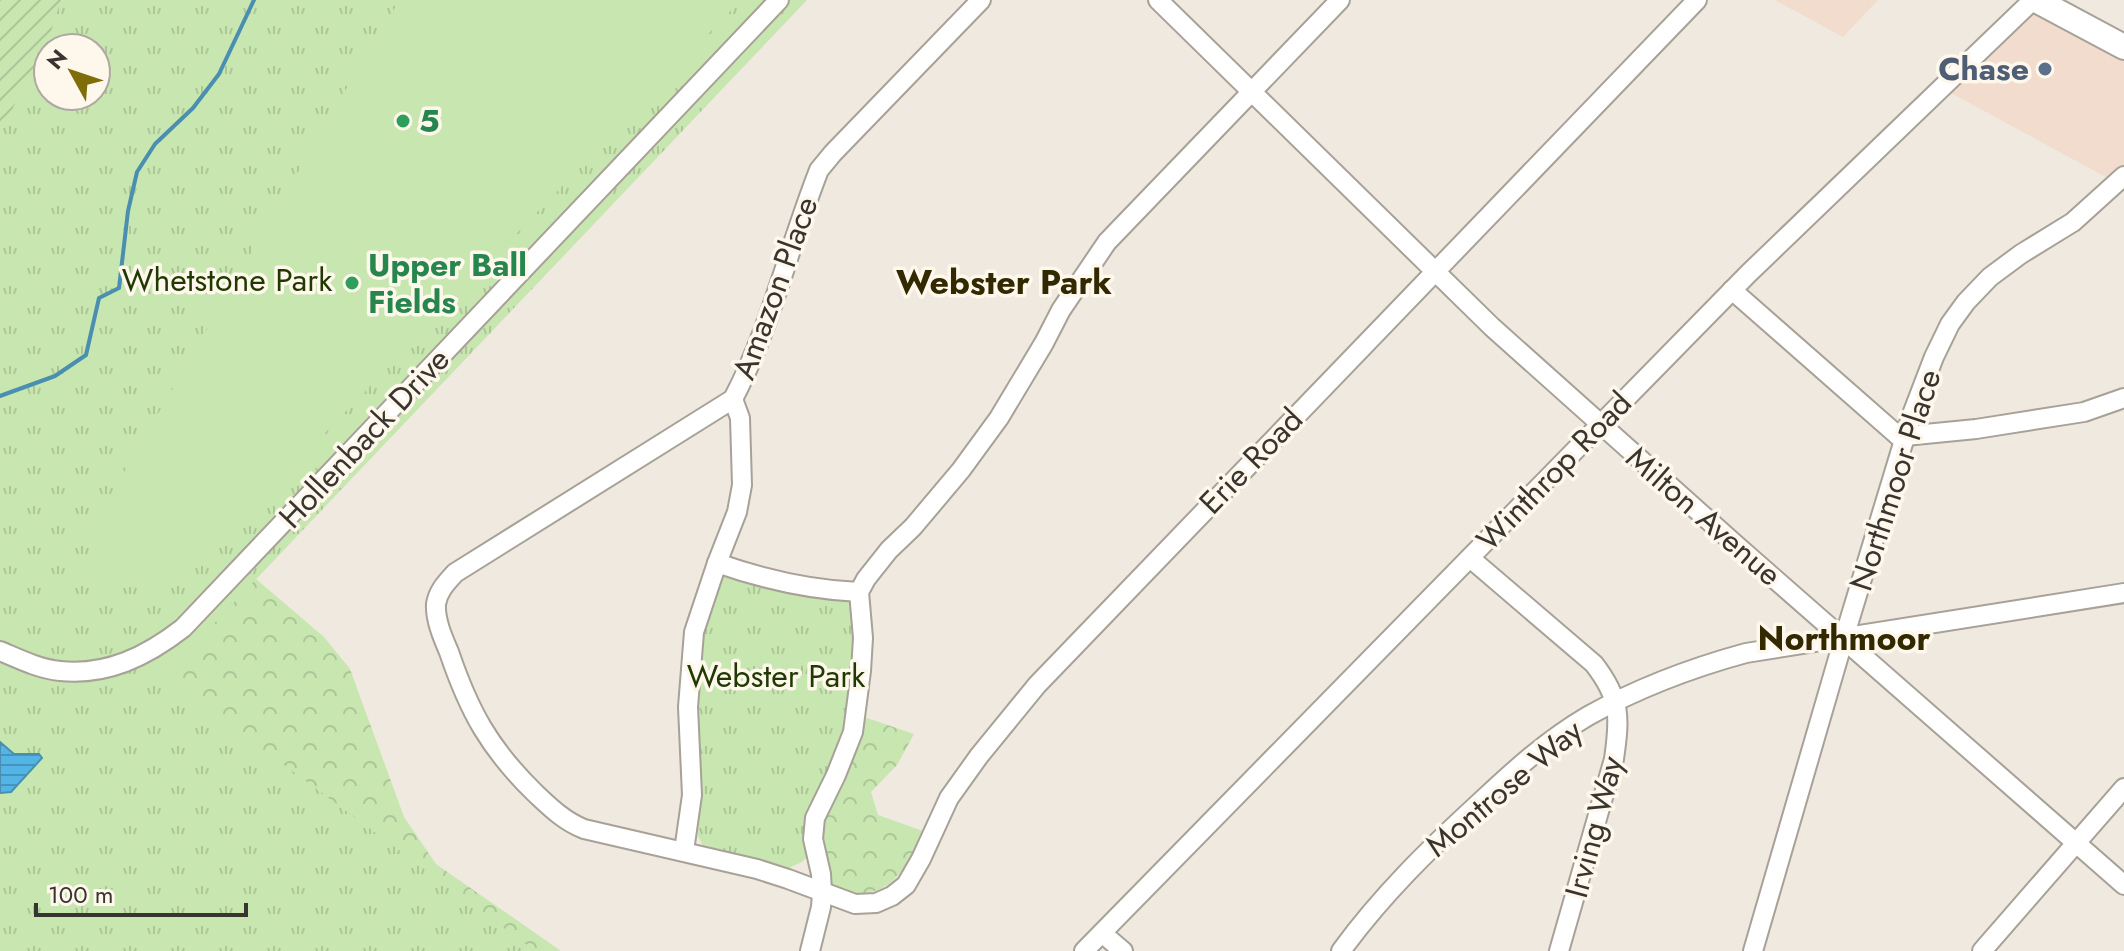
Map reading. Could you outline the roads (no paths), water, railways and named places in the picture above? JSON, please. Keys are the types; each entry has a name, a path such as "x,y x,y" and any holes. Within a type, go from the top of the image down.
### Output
{"main road":[{"path":"2034,0 2124,47"}],"street":[{"name":"Hollenback Drive","path":"0,651 59,671 84,672 128,662 149,652 183,628 779,0"},
{"name":"Amazon Place","path":"439,625 436,605 441,587 455,573 733,399 760,337 819,170 981,0"},
{"name":"Milton Avenue","path":"1158,0 1492,327 2124,885"},
{"path":"810,951 822,892 813,839 815,818 853,732 863,638 859,592 866,579 951,482 999,418 1061,310 1107,242 1340,0"},
{"name":"Erie Road","path":"439,625 464,695 480,727 501,756 568,822 584,829 684,851 788,879 855,904 876,903 892,896 906,885 949,798 1037,685 1697,0"},
{"name":"Winthrop Road","path":"1084,951 1732,290 2034,0"},
{"name":"Northmoor Place","path":"1753,951 1904,439 1934,357 1950,324 1990,277 2073,222 2124,176"},
{"path":"1732,290 1904,439 2084,412 2124,398"},
{"path":"684,851 692,795 688,707 694,632 737,512 742,485 740,418 733,399"},
{"path":"1470,558 1594,664 1608,682 1616,701"},
{"path":"717,563 748,574 809,588 859,592"},
{"name":"Montrose Way","path":"1341,951 1411,868 1510,774 1574,725 1650,685 1705,664 1746,653 2124,593"},
{"name":"Irving Way","path":"1559,951 1614,759 1618,730 1616,701"},
{"path":"1982,951 2124,788"},
{"path":"788,879 817,858"},
{"path":"1102,933 1123,951"}],"water":[{"path":"0,742 14,754 39,754 42,758 11,792 0,793"}],"waterway":[{"path":"0,396 55,376 86,355 99,298 119,288 128,211 137,172 155,144 193,108 219,74 254,0"}],"place":[{"name":"Chase","path":"2045,69"},
{"name":"5","path":"403,121"},
{"name":"Upper Ball Fields","path":"352,283"}],"district":[{"name":"Webster Park","path":"1004,282"},
{"name":"Northmoor","path":"1844,638"}],"park label":[{"name":"Whetstone Park","path":"227,280"}]}
